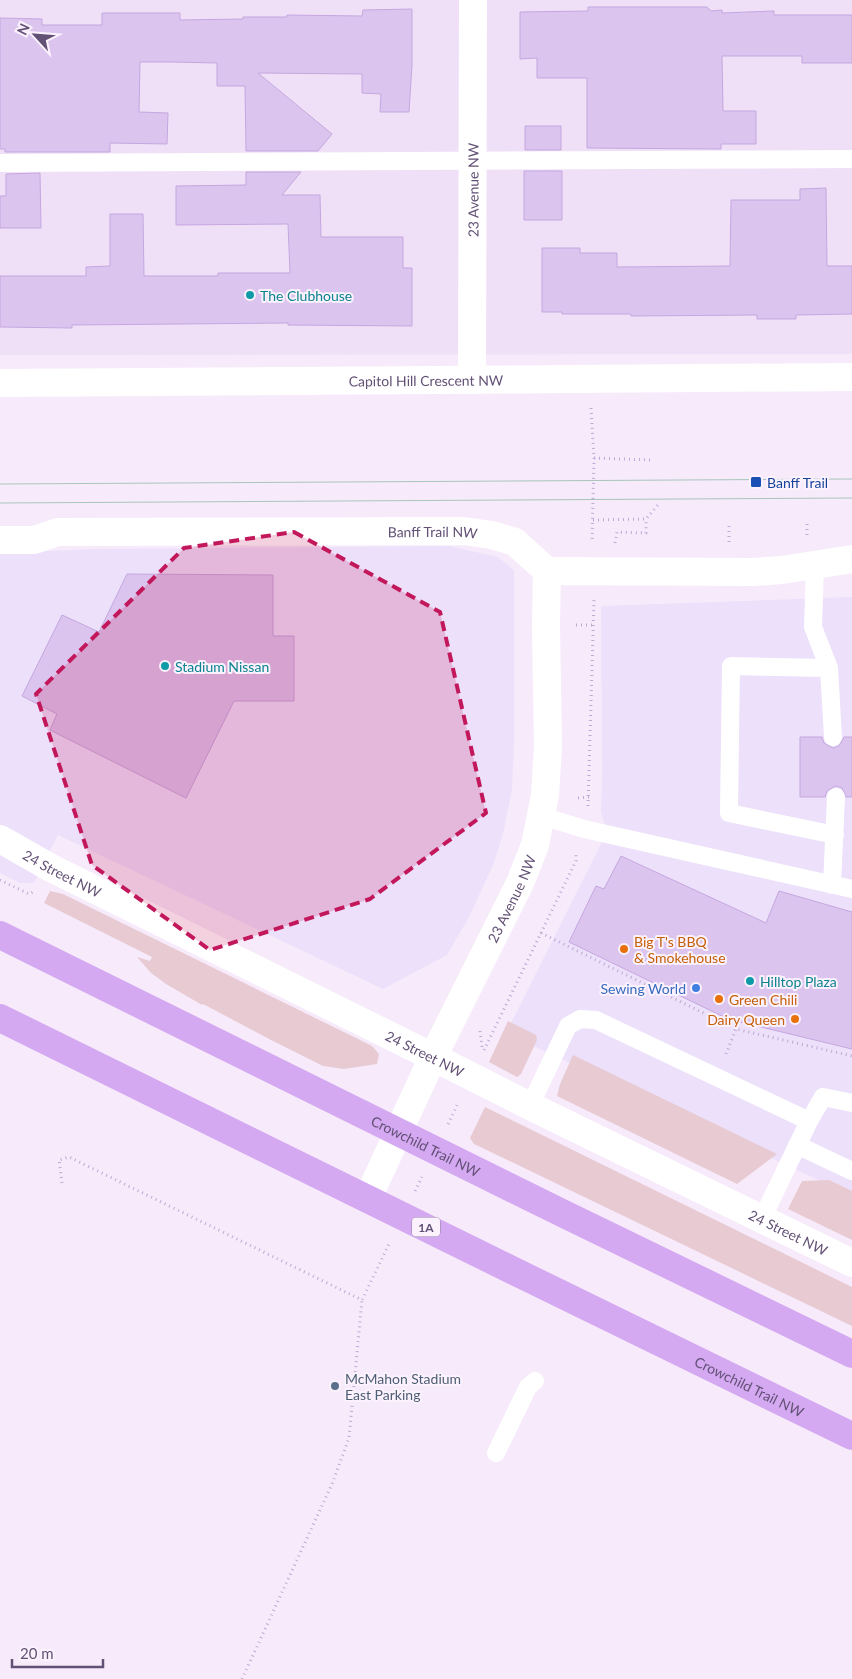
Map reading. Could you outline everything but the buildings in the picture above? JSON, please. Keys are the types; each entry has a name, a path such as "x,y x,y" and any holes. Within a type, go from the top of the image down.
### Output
{"highway":[{"name":"Crowchild Trail NW","path":"0,936 852,1354"},
{"name":"Crowchild Trail NW","path":"0,1018 852,1436"}],"street":[{"name":"23 Avenue NW","path":"472,380 473,0"},
{"name":"Capitol Hill Crescent NW","path":"0,383 852,377"},
{"name":"Banff Trail NW","path":"0,540 34,540 58,532 464,531 492,535 514,542 547,571"},
{"path":"547,571 753,572 852,559"},
{"name":"23 Avenue NW","path":"368,1198 433,1057 520,883 536,845 546,795 548,747 547,571"},
{"name":"24 Street NW","path":"0,840 50,868 852,1263"}],"lane":[{"path":"0,162 852,160"},
{"path":"815,565 813,627 829,668 833,737"},
{"path":"829,668 731,666 729,813 835,835"},
{"path":"832,884 836,797"},
{"path":"542,816 584,828 852,889"},
{"path":"530,1106 568,1026 580,1018 596,1020 809,1121"},
{"path":"762,1219 809,1121 823,1097 852,1103"},
{"path":"798,1145 852,1171"},
{"path":"496,1453 528,1387 535,1382"}],"path":[{"path":"591,380 594,458 592,536"},
{"path":"594,458 650,460"},
{"path":"607,543 614,543 617,532 646,533 646,519 658,505"},
{"path":"593,520 646,519"},
{"path":"729,525 729,548"},
{"path":"592,542 599,542"},
{"path":"576,861 576,845 584,828 589,798 594,597"},
{"path":"578,798 589,798"},
{"path":"0,880 29,894 35,891"},
{"path":"541,933 736,1030 852,1056"},
{"path":"62,1183 59,1160 69,1156"},
{"path":"242,1679 332,1484 349,1438 362,1300"}],"highlighted area":[{"path":"294,532 440,612 486,813 370,899 210,950 92,865 36,694 184,548"}],"shaded area":[{"path":"0,0 852,0 852,354 0,355"},
{"path":"449,546 498,557 514,570 514,745 512,789 503,834 493,865 469,917 447,955 383,989 58,835 34,883 20,883 0,873 0,553 96,549"},
{"path":"852,597 852,1196 506,1033 607,832 601,812 601,606"},
{"path":"50,891 63,894 372,1046 379,1054 377,1064 344,1069 323,1066 202,1005 151,973 137,957 150,961 152,957 44,903"},
{"path":"508,1021 536,1035 537,1040 521,1074 517,1077 489,1062"},
{"path":"573,1055 777,1154 737,1184 557,1096 560,1084"},
{"path":"485,1107 852,1287 852,1326 474,1144 470,1138"},
{"path":"829,1180 852,1191 852,1240 788,1209 802,1181"}],"tram line":[{"path":"0,484 852,479"},
{"path":"0,503 852,498"}],"place":[{"name":"The Clubhouse","path":"250,295"},
{"name":"Banff Trail","path":"756,482"},
{"name":"Stadium Nissan","path":"165,666"},
{"name":"Big T's BBQ & Smokehouse","path":"624,949"},
{"name":"Hilltop Plaza","path":"750,981"},
{"name":"Sewing World","path":"696,988"},
{"name":"Green Chili","path":"719,999"},
{"name":"Dairy Queen","path":"795,1019"},
{"name":"McMahon Stadium East Parking","path":"335,1386"}]}
